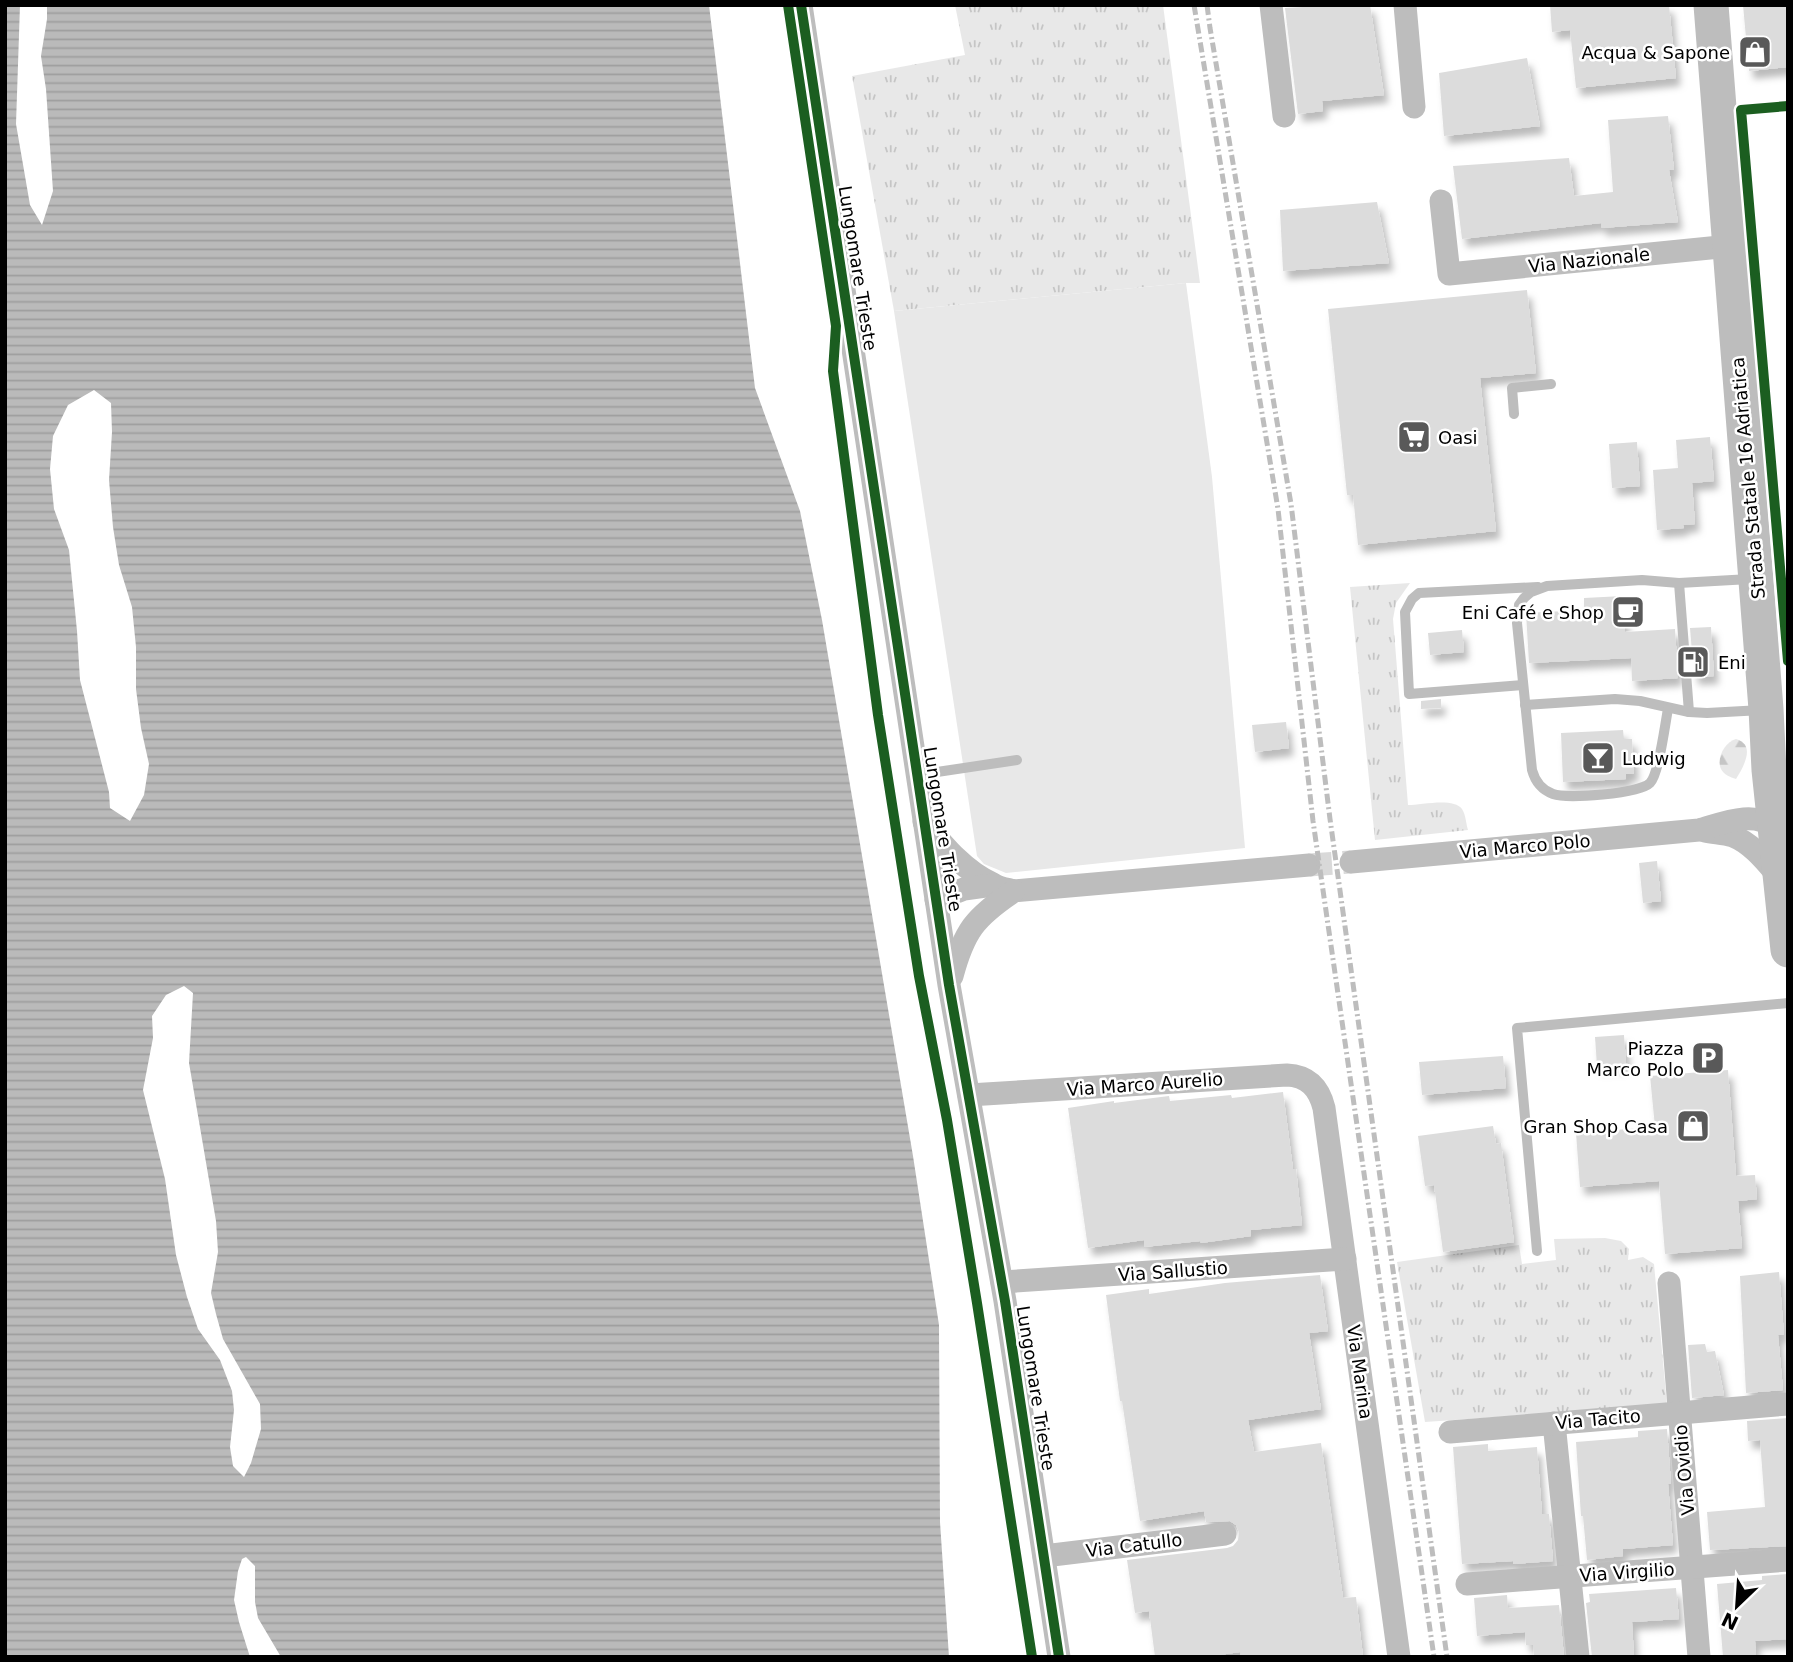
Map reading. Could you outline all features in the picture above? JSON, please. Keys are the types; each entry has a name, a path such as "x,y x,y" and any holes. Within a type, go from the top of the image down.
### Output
{"main road":[{"name":"Strada Statale 16 Adriatica","path":"1711,5 1769,770 1788,950"}],"street":[{"name":"Lungomare Trieste","path":"800,5 949,985 1002,1282 1059,1657"},
{"path":"1271,5 1284,116"},
{"path":"1405,5 1414,107"},
{"name":"Via Nazionale","path":"1441,201 1448,274 1730,246"},
{"name":"Via Marco Polo","path":"1730,822 1750,809 1760,796 1769,770"},
{"name":"Via Marco Polo","path":"1351,862 1699,830 1730,822 1758,819 1774,828"},
{"path":"924,822 955,857 1000,894"},
{"name":"Via Marco Polo","path":"1699,830 1733,836 1745,843 1768,863 1781,879"},
{"path":"936,900 964,889 1000,894 1309,865"},
{"path":"949,985 964,940 1000,894"},
{"name":"Via Marco Aurelio","path":"969,1095 1287,1075 1303,1078 1316,1088"},
{"name":"Via Marina","path":"1316,1088 1324,1108 1399,1657"},
{"name":"Via Sallustio","path":"1002,1282 1345,1259"},
{"name":"Via Ovidio","path":"1669,1283 1699,1657"},
{"name":"Via Tacito","path":"1450,1432 1788,1404"},
{"path":"1554,1423 1578,1657"},
{"name":"Via Catullo","path":"1044,1556 1225,1534"},
{"name":"Via Virgilio","path":"1467,1584 1788,1560"}],"lane":[{"path":"1514,414 1512,388 1552,384"},
{"path":"1523,685 1409,694 1405,611 1412,599 1419,593 1642,580 1679,583 1756,578"},
{"path":"1679,583 1689,712"},
{"path":"1547,586 1524,598 1517,615 1525,705 1534,776 1538,784 1545,790 1564,796 1634,791 1648,785 1655,775 1668,709"},
{"path":"1525,705 1615,699 1640,701 1689,712 1766,709"},
{"path":"917,775 1017,760"},
{"path":"1537,1251 1517,1028 1788,1003"}],"green space":[{"path":"955,5 1163,5 1200,283 894,311 852,76 965,55"},
{"path":"1186,283 1212,477 1245,848 1006,873 984,864 977,856 894,311"},
{"path":"1410,583 1396,603 1393,619 1408,805 1445,802 1458,805 1463,811 1468,830 1375,840 1350,587"},
{"path":"1736,739 1746,746 1747,751 1745,762 1736,779 1722,771 1720,760 1725,747"},
{"path":"1605,1238 1621,1241 1629,1249 1628,1260 1643,1257 1654,1264 1667,1405 1425,1422 1397,1262 1519,1245 1522,1264 1556,1260 1554,1239"}],"shaded area":[{"path":"5,5 709,5 755,388 800,511 822,620 939,1325 940,1522 949,1657 5,1657"}],"pier":[{"path":"20,5 47,5 41,56 53,191 42,225 30,205 16,124"},
{"path":"94,390 111,403 109,480 113,527 119,565 132,607 136,689 149,764 144,795 130,821 110,808 109,792 80,680 69,550 54,509 50,469 53,436 68,405"},
{"path":"184,986 193,993 189,1063 216,1221 218,1252 211,1293 223,1339 260,1404 261,1429 244,1477 233,1466 230,1447 234,1410 232,1391 220,1360 198,1329 187,1297 176,1255 165,1179 143,1090 153,1038 152,1016 166,995"},
{"path":"246,1557 255,1566 258,1618 281,1657 250,1657 234,1600 238,1571 242,1559"}],"building":[{"path":"1370,5 1384,95 1322,101 1323,111 1298,114 1285,8"},
{"path":"1550,5 1669,5 1676,78 1576,88 1570,30 1552,32"},
{"path":"1743,5 1788,5 1788,67 1749,71"},
{"path":"1527,58 1540,126 1444,136 1439,73"},
{"path":"1668,116 1674,170 1669,170 1678,222 1602,228 1601,223 1462,239 1453,166 1569,158 1574,196 1613,192 1608,120"},
{"path":"1377,202 1389,263 1283,271 1280,210"},
{"name":"Oasi","path":"1527,290 1536,373 1480,378 1496,531 1358,545 1353,495 1347,495 1328,309"},
{"path":"1710,437 1714,481 1692,483 1695,524 1683,525 1684,528 1657,530 1653,470 1678,468 1676,440"},
{"path":"1637,442 1640,486 1612,488 1609,444"},
{"path":"1623,596 1625,632 1675,629 1678,678 1632,681 1631,658 1529,663 1526,613 1584,610 1584,598"},
{"path":"1711,627 1714,676 1694,677 1690,628"},
{"path":"1462,630 1464,652 1430,655 1428,633"},
{"path":"1441,699 1441,708 1421,709 1421,701"},
{"path":"1286,722 1289,748 1255,752 1252,725"},
{"path":"1623,730 1624,739 1632,739 1634,774 1626,774 1626,779 1563,782 1561,733"},
{"path":"1657,861 1661,901 1643,903 1639,863"},
{"path":"1624,1035 1626,1064 1597,1066 1595,1037"},
{"path":"1503,1056 1506,1088 1422,1095 1419,1062"},
{"name":"Gran Shop Casa","path":"1728,1070 1736,1176 1755,1175 1757,1199 1738,1201 1742,1248 1665,1254 1659,1181 1580,1187 1576,1133 1655,1127 1650,1076"},
{"path":"1283,1092 1302,1225 1251,1230 1251,1236 1201,1243 1144,1247 1144,1240 1088,1248 1068,1108 1169,1096 1170,1101"},
{"path":"1493,1126 1496,1144 1501,1143 1514,1242 1443,1252 1434,1185 1425,1186 1418,1136"},
{"path":"1779,1272 1784,1335 1778,1335 1783,1390 1746,1393 1740,1276"},
{"path":"1320,1275 1328,1331 1309,1333 1321,1409 1248,1420 1254,1452 1321,1443 1343,1598 1356,1597 1363,1657 1241,1657 1240,1652 1205,1657 1155,1657 1149,1611 1135,1613 1127,1560 1227,1548 1238,1540 1239,1532 1236,1525 1230,1521 1206,1522 1204,1511 1140,1521 1106,1295 1149,1289 1149,1294 1225,1283"},
{"path":"1705,1344 1707,1352 1715,1351 1724,1395 1692,1398 1688,1345"},
{"path":"1788,1418 1788,1546 1710,1550 1707,1512 1765,1507 1760,1440 1748,1441 1747,1421"},
{"path":"1667,1429 1673,1545 1623,1549 1623,1556 1587,1560 1576,1442 1638,1437 1638,1431"},
{"path":"1488,1444 1488,1451 1537,1447 1542,1514 1549,1514 1553,1561 1462,1564 1453,1447"},
{"path":"1788,1574 1788,1639 1755,1641 1756,1657 1723,1657 1717,1584 1762,1580 1762,1576"},
{"path":"1676,1588 1679,1619 1632,1622 1634,1657 1592,1657 1586,1603 1590,1602 1589,1594"},
{"path":"1507,1595 1508,1608 1559,1605 1564,1657 1534,1657 1533,1645 1526,1645 1525,1632 1477,1636 1474,1598"}],"tunnel":[{"path":"1309,865 1351,862"}],"railway":[{"path":"1194,5 1278,509 1313,821 1434,1657"},
{"path":"1207,5 1291,504 1330,819 1447,1657"}],"cycle path":[{"path":"788,5 836,326 833,371 878,715 919,976 947,1120 977,1303 1032,1657"},
{"path":"801,5 949,985 1005,1301 1059,1657"},
{"path":"1788,106 1741,110 1788,661"}],"place":[{"name":"Acqua & Sapone","path":"1755,52"},
{"name":"Oasi","path":"1414,437"},
{"name":"Eni Café e Shop","path":"1628,612"},
{"name":"Eni","path":"1693,662"},
{"name":"Ludwig","path":"1598,758"},
{"name":"Piazza Marco Polo","path":"1708,1058"},
{"name":"Gran Shop Casa","path":"1693,1126"}]}
